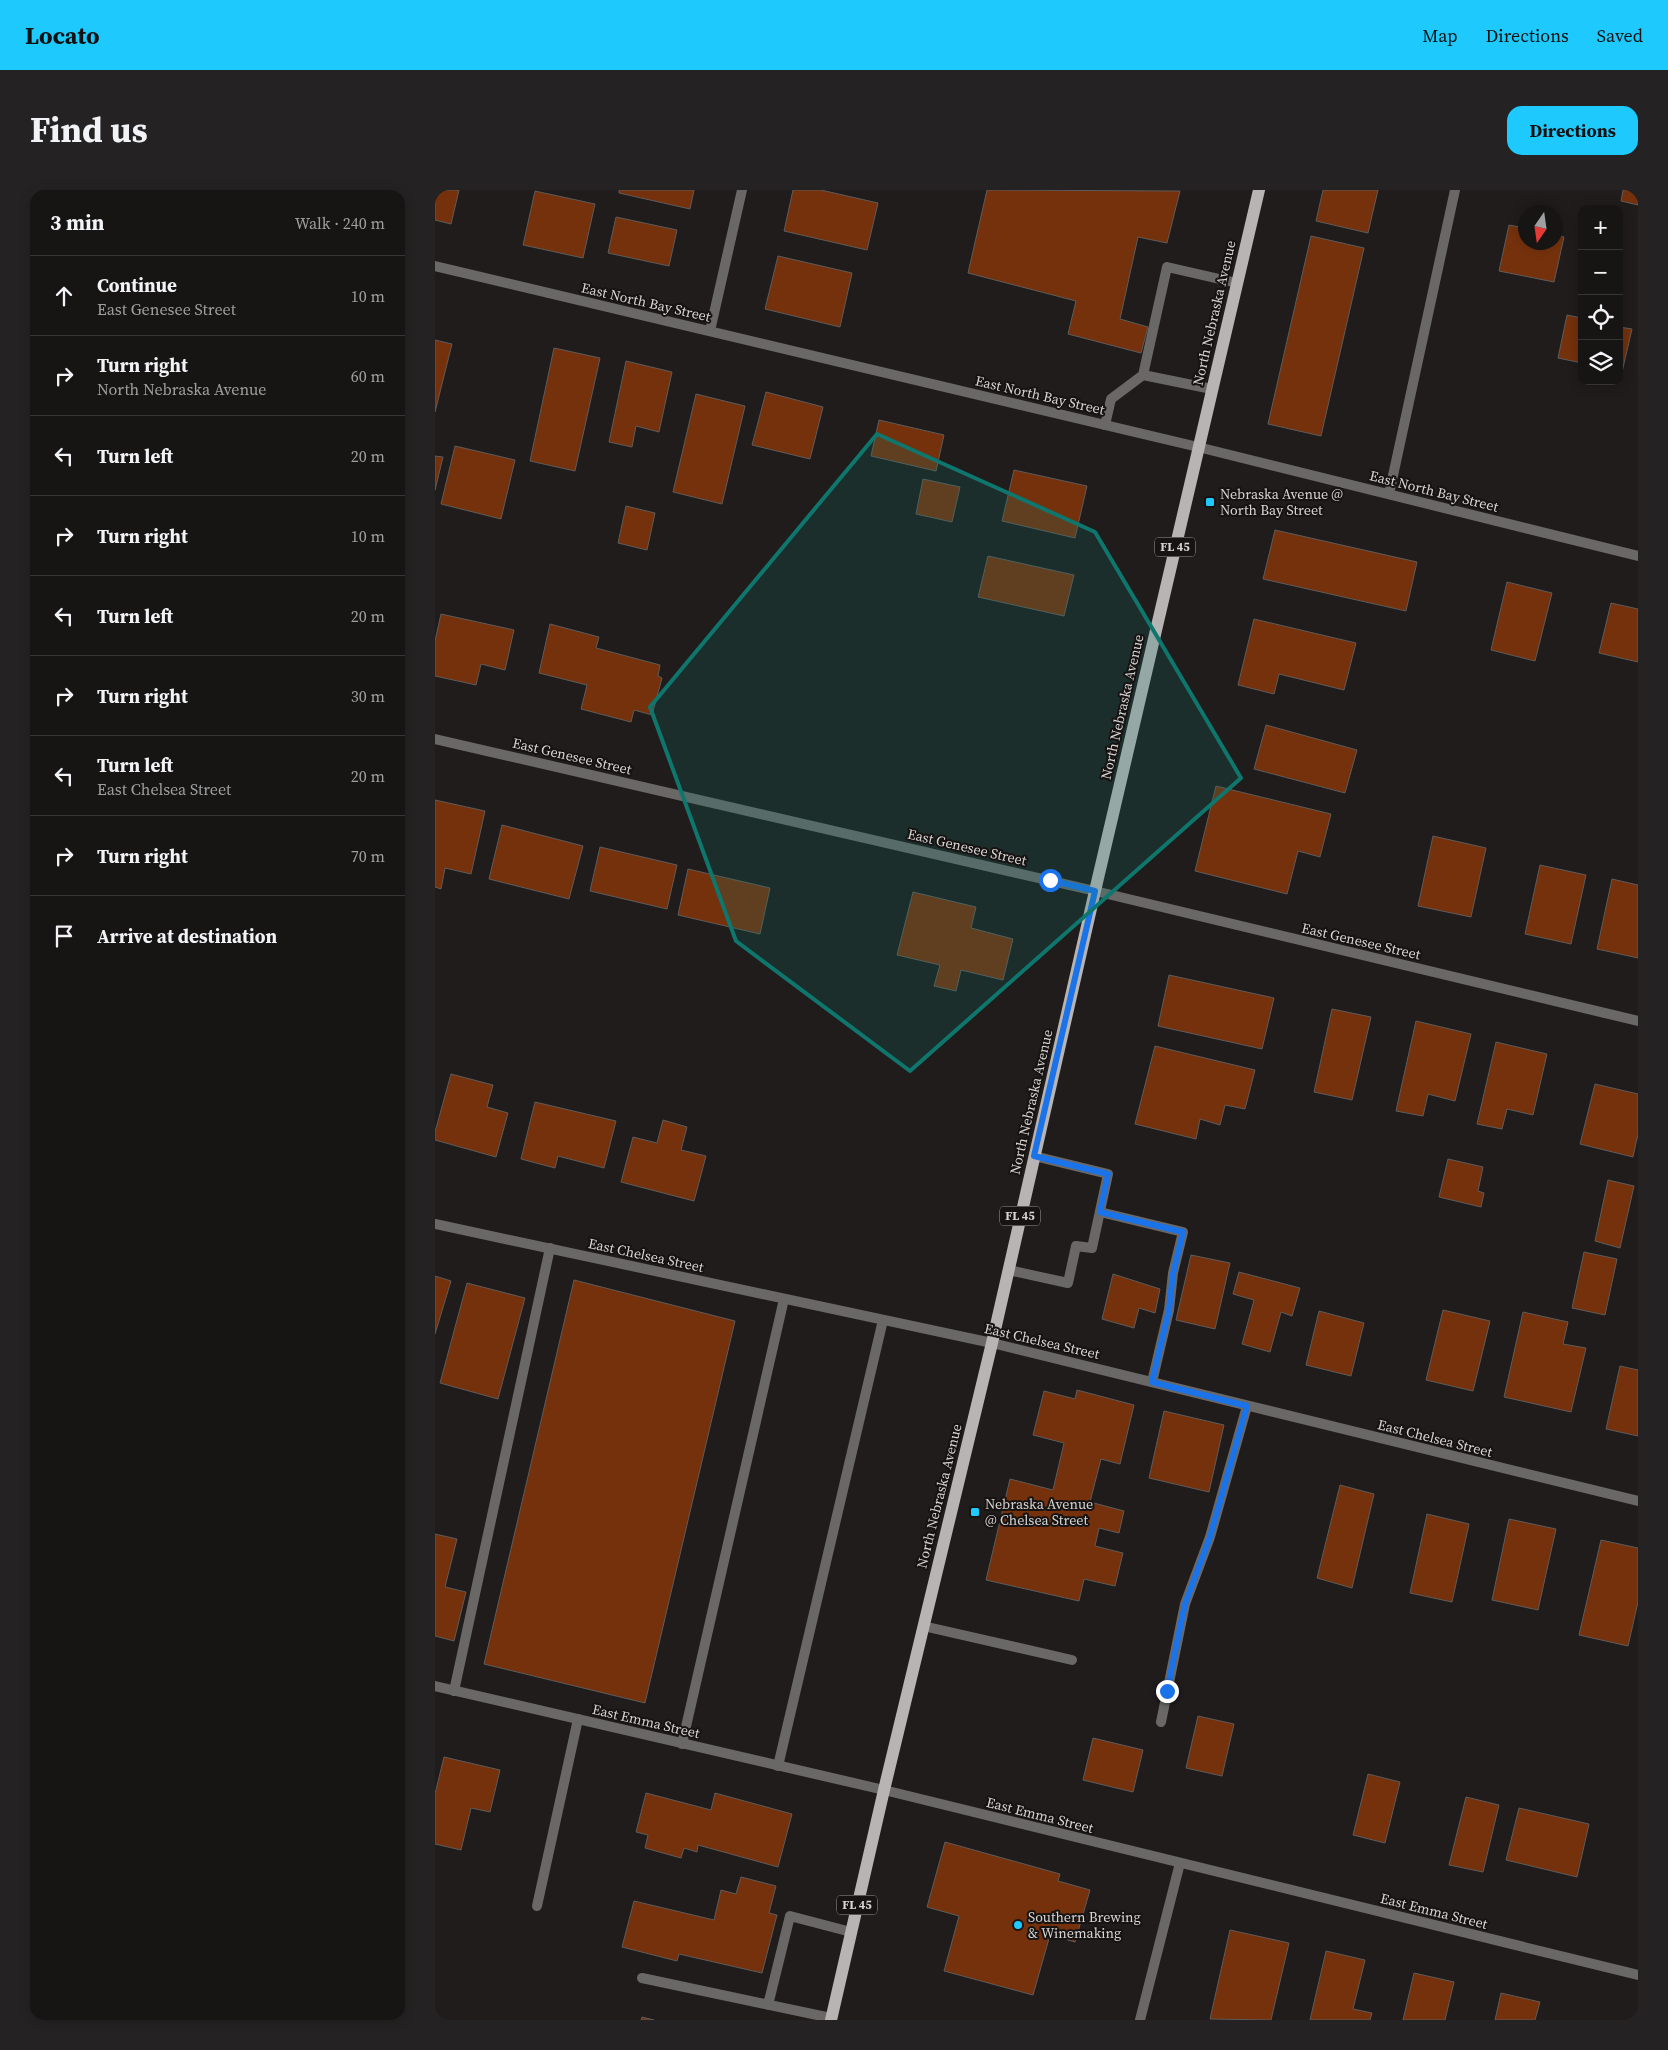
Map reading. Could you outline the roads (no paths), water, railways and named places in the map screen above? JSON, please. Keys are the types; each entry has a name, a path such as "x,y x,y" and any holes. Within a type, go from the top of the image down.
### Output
{"main road":[{"name":"North Nebraska Avenue","path":"831,2019 923,1626 992,1343 1095,891 1259,190"}],"street":[{"path":"710,331 742,190"},
{"path":"1389,494 1455,190"},
{"name":"East North Bay Street","path":"435,266 1198,447 1638,556"},
{"path":"1105,425 1111,399 1143,375 1167,267 1237,283"},
{"path":"1143,375 1212,389"},
{"name":"East Genesee Street","path":"435,739 1095,891 1638,1021"},
{"path":"1008,1270 1067,1283 1077,1246 1092,1248 1108,1174 1034,1156"},
{"path":"1100,1212 1183,1232 1173,1274 1169,1310 1152,1382"},
{"name":"East Chelsea Street","path":"435,1224 992,1343 1638,1501"},
{"path":"454,1691 550,1248"},
{"path":"683,1744 784,1299"},
{"path":"778,1766 883,1320"},
{"path":"1161,1722 1185,1604 1210,1537 1247,1406"},
{"path":"923,1626 1072,1660"},
{"name":"East Emma Street","path":"435,1686 884,1790 1638,1975"},
{"path":"537,1906 578,1719"},
{"path":"1140,2020 1180,1863"},
{"path":"768,2005 790,1916 851,1932"},
{"path":"642,1978 831,2019"}],"place":[{"name":"Nebraska Avenue @ North Bay Street","path":"1210,502"},
{"name":"Nebraska Avenue @ Chelsea Street","path":"975,1512"},
{"name":"Southern Brewing & Winemaking","path":"1018,1925"}]}
